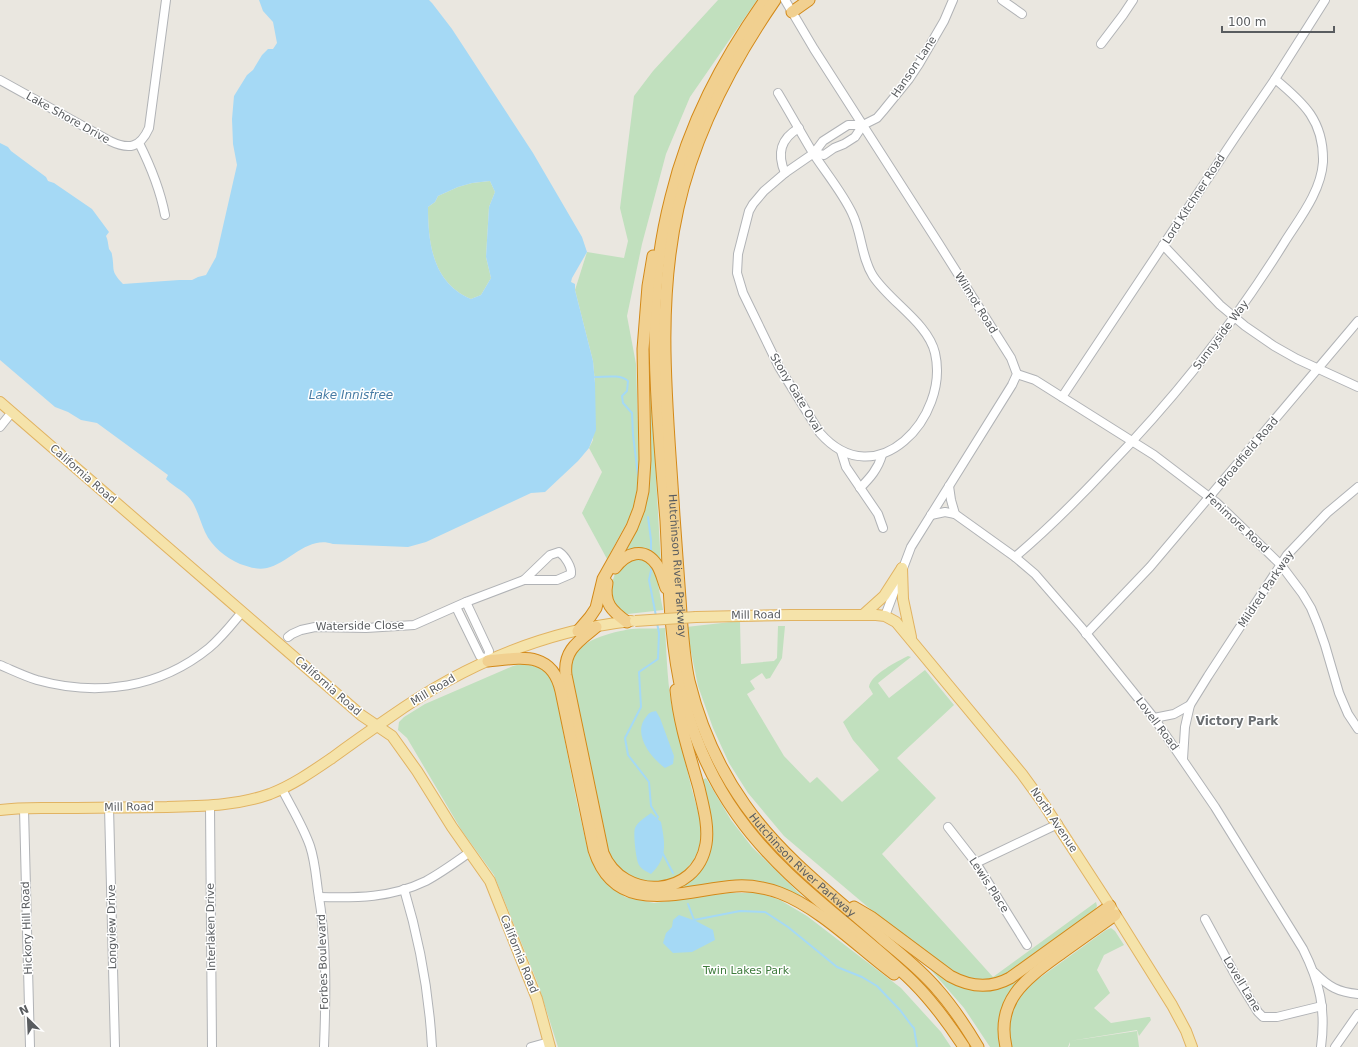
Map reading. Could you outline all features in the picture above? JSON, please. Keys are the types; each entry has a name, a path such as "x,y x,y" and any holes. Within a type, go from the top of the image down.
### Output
{"highway":[{"name":"Hutchinson River Parkway","path":"765,0 737,41 705,101 682,158 671,196 660,250 654,331 674,650 684,699 699,744 720,788 737,816 763,848 782,867 903,973 933,1004 964,1047"},
{"name":"Hutchinson River Parkway","path":"775,0 725,80 703,130 685,181 678,207 668,260 664,313 665,368 683,645 689,680 699,716 720,765 745,806 774,842 821,886 906,959 936,988 957,1014 978,1047"},
{"path":"792,12 809,0"},
{"path":"578,631 596,608 603,579 626,538 635,518 640,501 644,472 643,367 646,303 650,271 656,244 671,196"},
{"path":"631,621 611,608 607,601 606,592 608,581 613,570 621,560 628,555 636,553 646,555 656,563 671,606"},
{"path":"596,627 578,641 570,652 566,663 566,675 603,853 609,864 623,879 635,885 648,888 662,888 669,886 686,877 692,872 702,858 706,844 707,827 704,808 676,699 674,650"},
{"path":"488,661 533,658 550,668 556,677 560,686 594,850 602,868 617,884 634,894 649,896 663,896 736,886 761,887 780,893 798,901 820,916 933,1004"},
{"path":"821,886 871,917 950,976 963,983 977,986 998,984 1010,978 1113,910"},
{"path":"1006,1047 1004,1028 1006,1012 1014,996 1023,984 1035,972 1113,910"}],"main road":[{"name":"California Road","path":"0,402 361,715 392,736 404,751 452,827 490,881 537,999 549,1045"},
{"path":"864,614 884,596 902,568"},
{"path":"902,568 903,599 912,640"},
{"name":"Mill Road","path":"0,810 210,806 241,802 266,795 282,789 315,770 415,700 446,681 488,661 531,644 596,627 631,621 696,617 864,614 885,616"},
{"name":"North Avenue","path":"885,616 896,622 912,640 1022,774 1058,824 1175,1011 1186,1031 1192,1047"}],"street":[{"path":"165,215 162,196 151,166 139,143 143,140 149,128 166,0"},
{"name":"Wilmot Road","path":"785,0 1011,358 1017,374"},
{"name":"Hanson Lane","path":"863,125 877,118 909,79 954,0"},
{"path":"1002,0 1022,14"},
{"path":"1101,44 1123,16 1133,0"},
{"name":"Lord Kitchner Road","path":"1062,397 1275,79 1325,0"},
{"name":"Sunnyside Way","path":"1015,557 1076,501 1132,442 1188,379 1262,279 1311,200 1321,177 1323,162 1322,148 1316,123 1302,102 1275,79"},
{"name":"Lake Shore Drive","path":"0,80 110,142 119,146 127,147 139,143"},
{"path":"778,93 814,154"},
{"name":"Stony Gate Oval","path":"814,154 853,215 873,276 929,338 935,352 937,365 936,382 932,399 924,416 902,444 882,455 865,457 841,451 825,439 820,433 788,383 755,320 743,293 737,273 738,254 749,211 764,191 785,173 814,154 823,142 848,125 863,125"},
{"name":"Stony Gate Oval","path":"814,154 824,155 834,148 844,144 855,137 863,125"},
{"path":"785,173 781,163 781,147 790,134 798,128"},
{"path":"1163,245 1191,276 1234,318 1274,346 1358,387"},
{"name":"Broadfield Road","path":"1086,634 1150,567 1358,321"},
{"path":"885,616 911,547 1017,374"},
{"name":"Fenimore Road","path":"1017,374 1035,380 1154,455 1210,497 1281,565 1311,608 1339,693 1348,714 1358,728"},
{"path":"0,427 12,412"},
{"path":"841,451 846,467 878,514 883,528"},
{"path":"860,488 875,472 880,464 882,455"},
{"path":"931,515 945,512 955,514 949,486"},
{"name":"Mildred Parkway","path":"1183,759 1185,727 1190,705 1287,555 1342,499 1358,487"},
{"name":"Lovell Road","path":"955,514 1015,557 1035,574 1154,718 1183,759 1215,807 1303,949 1314,972 1319,989 1322,1006 1323,1033 1321,1047"},
{"name":"Waterside Close","path":"288,637 301,630 316,627 366,628 414,625 466,602 524,580 557,580 567,577 571,574 572,570 562,554 558,552 550,555 524,580"},
{"path":"456,607 480,656 488,661 489,652 466,602"},
{"path":"0,665 36,680 75,687 113,688 135,684 160,678 193,660 221,637 242,612"},
{"path":"468,632 478,628"},
{"name":"Mildred Parkway","path":"1154,718 1174,714 1190,705"},
{"name":"Forbes Boulevard","path":"282,789 305,834 310,848 319,897 324,932 326,995 324,1047"},
{"name":"Interlaken Drive","path":"210,806 212,1047"},
{"name":"Longview Drive","path":"109,807 115,1047"},
{"name":"Hickory Hill Road","path":"24,809 30,1047"},
{"path":"976,863 1058,824"},
{"name":"Lewis Place","path":"948,827 976,863 1027,945"},
{"path":"319,897 373,897 404,890 426,881 470,852"},
{"path":"404,890 424,966 432,1047"},
{"name":"Lovell Lane","path":"1205,919 1238,980 1258,1012 1263,1017 1277,1017 1322,1006"},
{"name":"Lovell Road","path":"1314,972 1326,984 1333,988 1348,993 1358,994"},
{"path":"1335,1047 1358,1014"},
{"path":"532,1047 549,1045"}],"green space":[{"path":"718,0 757,0 690,97 666,154 642,244 627,316 636,364 640,489 632,513 607,559 582,513 602,472 589,448 593,440 595,383 593,361 575,290 587,252 624,258 628,241 620,208 634,96 653,71"},
{"path":"490,181 495,192 489,207 486,257 491,278 481,295 471,299 458,292 448,283 435,261 429,235 428,207 435,202 438,196 458,187 472,183"},
{"path":"647,387 651,387 661,566 649,551 620,558 640,518"},
{"path":"638,557 648,561 655,569 663,610 628,614 619,612 610,599 611,585 616,571 626,561"},
{"path":"740,621 741,664 774,661 777,658 778,626 785,626 782,658 770,678 766,679 762,673 750,681 755,689 747,694 784,756 810,783 817,777 842,802 879,770 853,740 843,722 873,694 869,687 871,682 879,673 903,658 908,656 911,657 878,683 889,698 925,670 954,705 897,758 936,798 882,854 993,977 1096,902 1097,906 1095,910 1013,970 997,979 984,981 969,980 949,970 895,930 784,836 748,793 729,763 713,728 698,686 686,627"},
{"path":"665,628 670,694 701,825 701,837 695,858 681,874 672,879 652,883 641,881 624,872 612,859 605,847 571,670 571,661 580,648 596,638 631,629"},
{"name":"Twin Lakes Park","path":"525,663 542,669 553,680 577,803 589,855 600,876 625,897 654,903 728,893 759,893 780,900 807,916 901,988 941,1032 951,1047 558,1047 538,984 494,875 462,831 407,738 398,730 399,722 404,717 425,704 513,666"},
{"path":"706,778 731,820 752,847 804,898 803,900 786,890 675,890 674,888 699,869 709,850 710,826 702,780"},
{"path":"1111,928 1115,931 1124,945 1104,955 1097,970 1110,993 1094,1008 1111,1023 1148,1017 1150,1017 1151,1020 1139,1036 1137,1030 1070,1041 1137,1031 1139,1047 1069,1047 1070,1042 1068,1047 1012,1047 1010,1041 1010,1022 1015,1005 1027,987 1106,930"},
{"path":"1033,966 1021,978 1010,993 1001,1021 999,1037 1002,1047 990,1047 964,1008 931,970 933,969 977,990"}],"water":[{"name":"Lake Innisfree","path":"259,0 429,0 432,3 452,29 533,153 582,237 587,252 571,282 575,284 575,290 593,361 596,430 589,448 578,461 545,492 531,493 426,542 408,547 333,544 324,542 315,543 307,546 275,565 260,569 240,564 224,555 215,547 205,532 193,503 188,496 166,479 168,475 97,423 81,420 68,412 55,407 0,360 0,143 8,147 11,151 46,177 48,181 54,183 92,209 109,232 106,236 109,249 112,254 114,270 116,276 123,284 192,280 206,275 216,257 237,165 233,144 232,119 234,96 262,55 268,49 273,49 277,43 273,22 263,11","holes":["490,181 495,192 489,207 486,257 491,278 481,295 471,299 458,292 448,283 435,261 429,235 428,207 435,202 438,196 458,187 472,183"]},
{"path":"656,711 674,756 673,764 665,768 649,752 642,738 642,724 651,712"},
{"path":"651,813 661,822 664,837 664,850 660,862 651,874 639,865 634,835 636,826"},
{"path":"679,915 696,921 713,930 715,940 692,952 673,953 663,943 666,933 672,927 673,920"}],"waterway":[{"path":"595,377 621,377 628,381 627,391 622,396 623,403 632,413 638,475"},
{"path":"648,517 651,553"},
{"path":"652,566 649,580 656,616"},
{"path":"656,820 658,817 651,806 649,782 628,755 625,738 641,707 639,672 658,659 659,633 657,623"},
{"path":"662,852 673,873"},
{"path":"688,904 694,920 740,911 765,912 788,927 837,967 862,977 877,986 900,1010 914,1028 917,1047"}],"district":[{"name":"Victory Park","path":"1237,721"}]}
